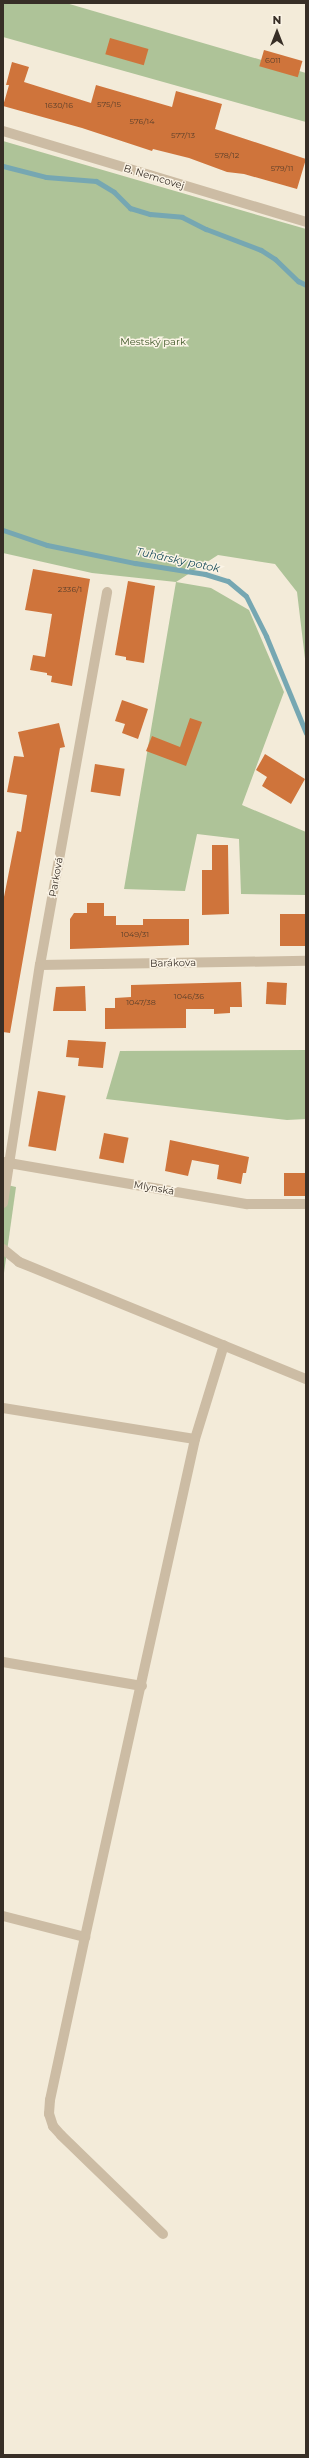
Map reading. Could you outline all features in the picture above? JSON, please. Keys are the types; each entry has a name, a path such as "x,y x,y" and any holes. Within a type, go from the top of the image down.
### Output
{"street":[{"name":"B. Nemcovej","path":"3,131 306,222"},
{"name":"Parková","path":"3,1203 6,1163 107,592"},
{"name":"Barákova","path":"40,965 306,961"},
{"name":"Mlynská","path":"6,1163 247,1204 306,1204"},
{"path":"3,1249 19,1262 306,1379"},
{"path":"163,2234 61,2135 53,2126 49,2114 50,2100 85,1937 142,1686 195,1438 224,1346"},
{"path":"3,1408 195,1438"},
{"path":"3,1662 142,1686"},
{"path":"3,1916 85,1937"}],"green space":[{"path":"3,3 66,3 306,73 306,122 3,37"},
{"name":"Mestský park","path":"3,141 306,229 306,667 297,592 275,564 218,555 176,582 92,573 3,553"},
{"path":"176,582 211,588 249,610 284,692 242,805 306,832 306,895 241,894 239,839 197,834 185,891 124,889"},
{"path":"306,1050 306,1119 287,1120 106,1099 120,1051"},
{"path":"3,1184 16,1187 3,1280"}],"building":[{"path":"110,38 148,49 144,65 105,54"},
{"path":"264,50 302,61 298,77 259,66"},
{"path":"12,62 29,67 24,82 91,103 96,85 172,107 176,91 222,104 215,129 306,159 297,189 244,174 227,172 189,158 153,149 152,151 82,128 3,106 9,85 6,85"},
{"path":"33,569 90,579 72,686 51,682 52,676 47,675 47,673 30,670 33,655 45,657 52,614 25,610"},
{"path":"128,581 155,586 144,663 126,660 126,657 115,655"},
{"path":"122,700 148,709 138,739 122,733 125,724 115,721"},
{"path":"190,718 202,722 186,766 146,751 152,736 180,747"},
{"path":"59,723 65,747 60,748 10,1033 3,1032 3,902 17,831 21,832 27,795 7,792 14,756 24,757 18,732"},
{"path":"265,754 305,779 291,804 262,786 267,777 256,770"},
{"path":"95,764 125,769 120,796 91,792"},
{"path":"212,845 228,845 229,914 202,915 202,870 212,870"},
{"path":"87,903 104,903 104,916 116,916 116,925 143,925 143,919 189,919 189,945 70,949 70,919 74,913 87,913"},
{"path":"280,914 306,914 306,946 280,946"},
{"path":"241,982 242,1007 230,1007 230,1013 214,1014 214,1009 186,1009 186,1028 105,1029 105,1008 115,1008 115,998 131,997 131,985"},
{"path":"267,982 287,983 286,1005 266,1004"},
{"path":"85,986 86,1011 53,1011 56,987"},
{"path":"68,1040 106,1042 103,1068 78,1066 79,1058 66,1057"},
{"path":"38,1091 66,1096 56,1151 28,1146"},
{"path":"104,1133 129,1138 124,1163 99,1159"},
{"path":"170,1140 249,1157 246,1173 243,1173 241,1184 217,1179 219,1165 192,1160 188,1176 165,1171"},
{"path":"284,1173 306,1173 306,1196 284,1196"}],"waterway":[{"path":"3,166 46,177 96,181 114,192 130,208 150,214 182,217 206,229 261,250 275,259 298,281 306,285"},
{"name":"Tuhársky potok","path":"3,530 47,545 135,563 205,574 228,581 246,596 266,636 306,733"}]}
